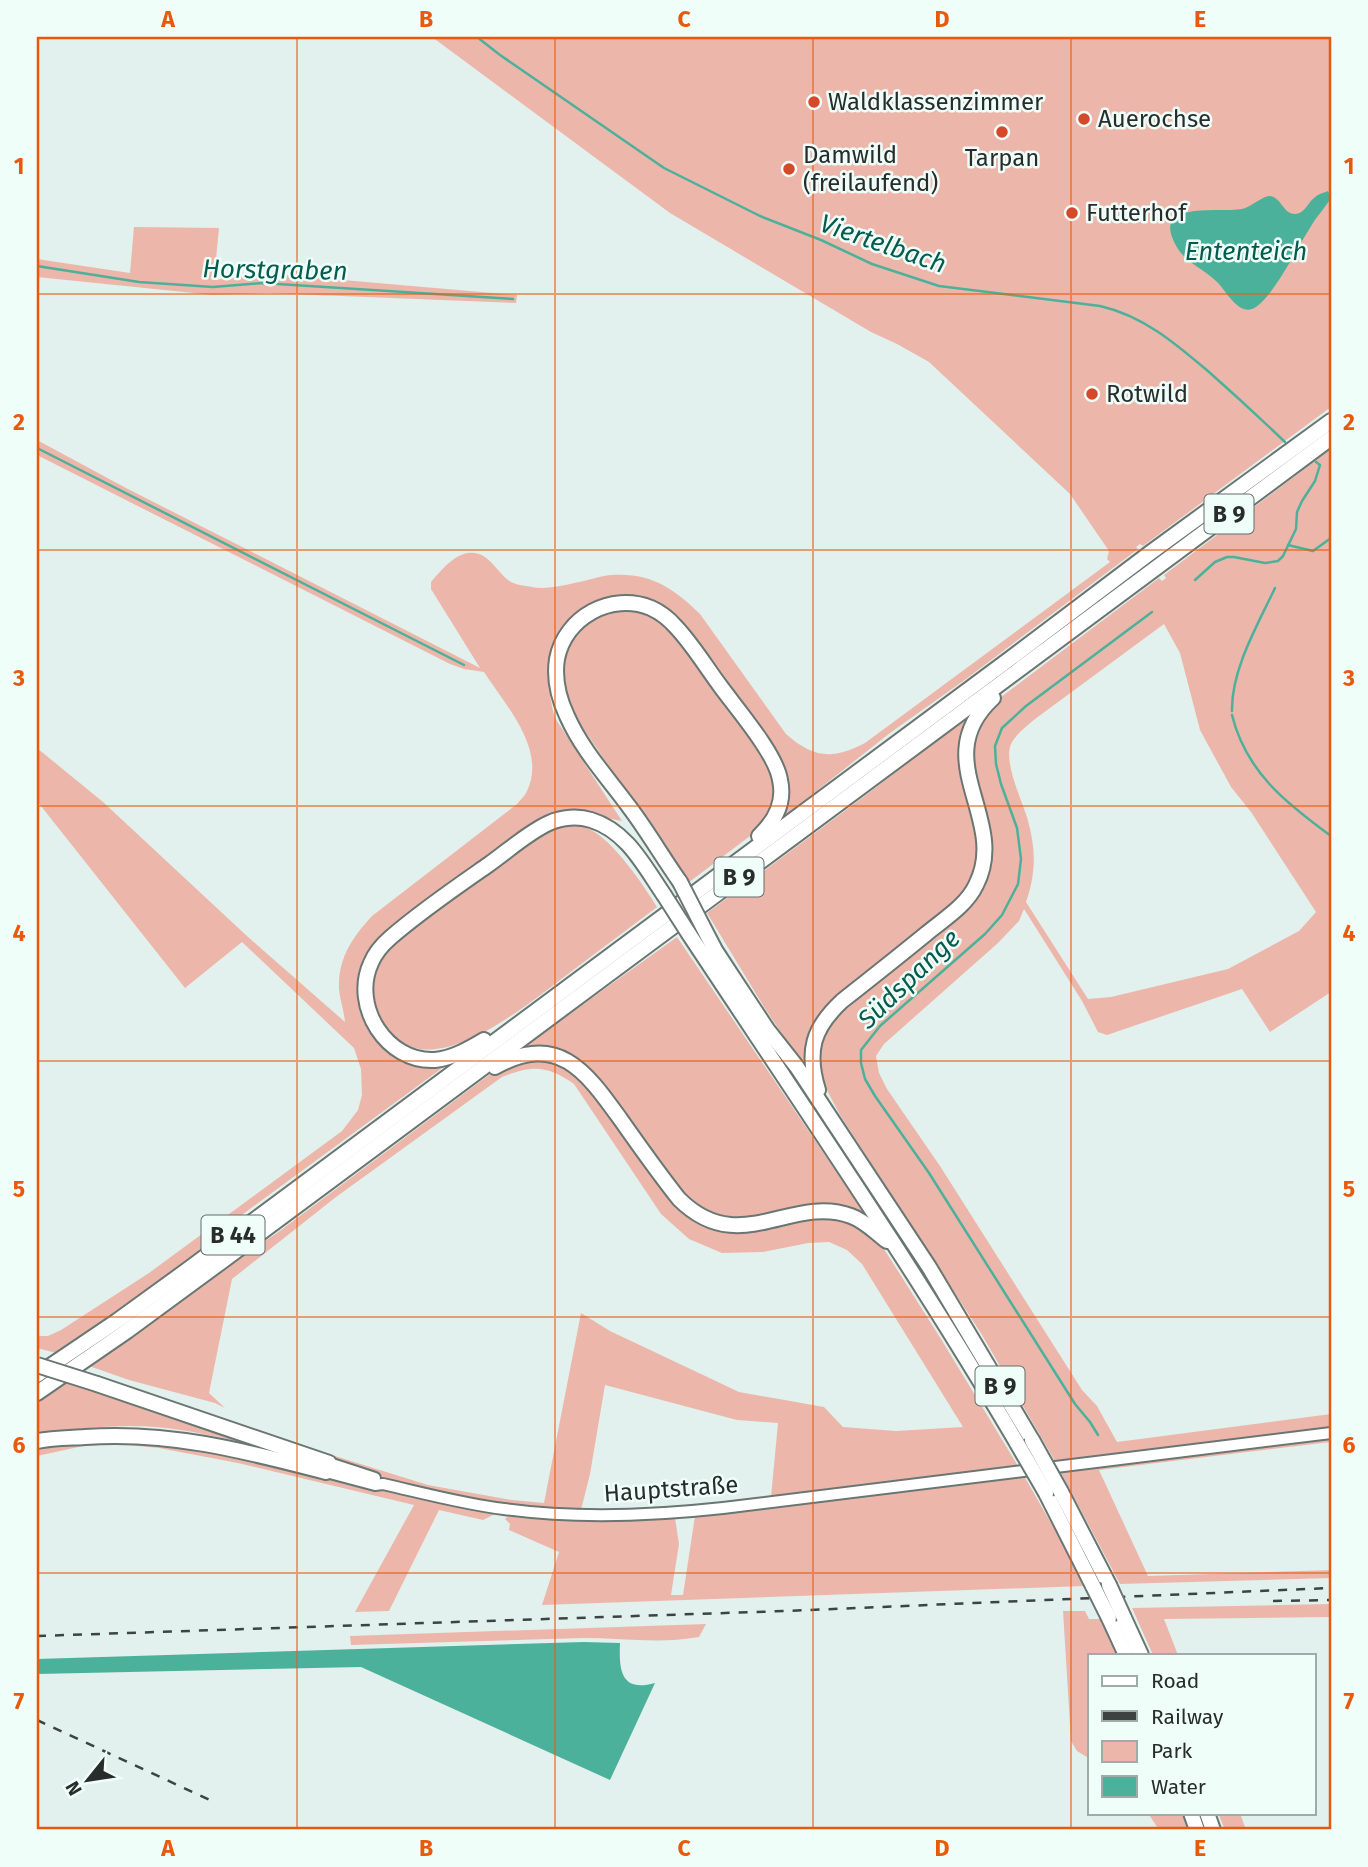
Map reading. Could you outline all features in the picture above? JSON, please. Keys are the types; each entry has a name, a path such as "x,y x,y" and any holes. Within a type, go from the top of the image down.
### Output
{"highway":[{"name":"B 9","path":"1126,1654 1045,1493 970,1363 696,929 664,895 633,849 616,834 592,821 570,818 552,821 390,938 376,954 366,974 365,995 370,1015 379,1032 400,1051 416,1058 437,1060 463,1052 488,1038 502,1035 736,860 1011,658 1150,553 1331,421"},
{"name":"B 9","path":"462,1083 1331,438"},
{"path":"736,860 767,828 778,809 782,789 777,768 676,626 662,615 641,605 618,603 600,608 579,621 564,638 556,674 561,702 594,760 631,809 680,883 696,929 715,950 824,1108"},
{"path":"824,1108 812,1062 814,1042 821,1024 842,1001 959,907 976,885 983,869 985,843 967,772 967,739 978,714 1003,690 1016,672"},
{"name":"B 44","path":"37,1375 127,1313 502,1035"},
{"path":"462,1083 523,1055 545,1054 566,1060 590,1079 679,1199 703,1217 714,1222 737,1225 762,1223 807,1213 843,1214 864,1223 899,1251"},
{"name":"B 44","path":"37,1392 127,1331 462,1083"},
{"name":"B 9","path":"824,1108 948,1297 1032,1440 1109,1585 1141,1654"},
{"path":"37,1365 97,1384 327,1468"},
{"path":"37,1441 111,1435 163,1437 327,1468"}],"main road":[{"name":"Hauptstraße","path":"327,1468 375,1485 383,1484 502,1509 576,1516 626,1516 768,1503 1331,1433"}],"green space":[{"path":"432,37 1331,37 1331,407 1143,546 1140,544 1136,547 1138,549 890,733 781,819 786,794 683,624 667,609 637,597 605,599 577,613 565,624 553,647 549,678 553,709 555,718 622,821 576,813 545,820 364,968 384,1044 449,1063 243,1214 189,1259 60,1354 37,1348 37,1336 48,1336 61,1330 149,1273 342,1131 358,1110 362,1095 361,1069 354,1048 242,942 185,988 37,801 37,748 103,802 248,937 345,1022 339,978 344,958 358,932 372,916 517,804 526,793 532,775 532,759 521,728 484,672 450,664 37,455 37,440 480,668 431,589 431,582 450,562 461,555 480,554 511,582 538,588 611,575 649,579 671,589 700,614 786,734 805,748 824,754 843,752 865,743 1110,562 1107,559 1109,551 1070,494 929,362 871,332 670,213"},
{"path":"134,227 219,228 214,280 262,273 517,295 516,303 266,293 213,295 37,277 37,259 130,273"},
{"path":"1331,449 1331,992 1270,1032 1242,989 1107,1035 1098,1032 1082,1001 1024,909 1019,921 998,943 884,1044 876,1056 879,1073 887,1089 940,1166 1082,1390 1097,1406 1117,1442 1331,1414 1331,1442 1099,1470 1148,1576 1331,1570 1331,1578 1120,1584 1052,1456 982,1335 840,1115 821,1079 817,1058 821,1036 831,1019 872,983 964,912 990,864 991,848 973,769 971,743 979,723 993,703 1159,578 1162,581 1166,578 1164,575","holes":["1164,624 1180,653 1200,730 1231,787 1251,812 1316,912 1299,931 1228,969 1111,997 1088,999 1026,902 1032,881 1034,852 1028,821 1012,774 1009,755 1011,743 1035,719"]},
{"path":"611,609 651,615 673,632 751,738 773,780 773,799 764,821 750,836 688,883 585,731 566,695 562,672 568,647 584,622"},
{"path":"972,714 961,756 977,828 979,850 975,875 962,896 829,1009 809,1075 707,913"},
{"path":"575,825 591,830 609,844 657,907 511,1016 486,1031 460,1043 435,1049 413,1048 394,1036 376,1009 373,988 377,970 393,946 400,938 543,833"},
{"path":"677,937 869,1220 857,1214 736,1221 715,1217 688,1200 597,1078 580,1061 567,1054 518,1051"},
{"path":"528,1059 560,1062 578,1072 675,1203 704,1224 726,1231 758,1230 834,1217 864,1228 880,1243 891,1260 1018,1466 771,1497 778,1423 737,1420 605,1385 581,1510 508,1504 453,1495 320,1456 322,1452 428,1485 544,1503 581,1313 610,1331 739,1392 824,1407 843,1427 896,1431 963,1427 862,1264 847,1250 829,1242 808,1243 763,1252 722,1253 689,1239 661,1214 574,1084 556,1073 539,1069 522,1070 502,1077 336,1197 232,1279 209,1393 225,1408 89,1366 218,1272 277,1233 493,1072"},
{"path":"67,1381 262,1447 155,1427 125,1426 37,1435 37,1400"},
{"path":"90,1439 182,1442 416,1498 495,1514 483,1520 439,1510 389,1611 355,1612 414,1505 238,1463 159,1448 118,1444 83,1446 37,1456 37,1447"},
{"path":"1024,1476 1084,1586 542,1605 559,1552 509,1530 510,1524 505,1519 510,1515 588,1521 675,1518 679,1544 671,1595 683,1595 695,1516"},
{"path":"1331,1604 1331,1617 1164,1619 1178,1654 1153,1654 1132,1608"},
{"path":"1063,1611 1085,1611 1089,1619 1100,1619 1117,1654 1088,1654 1088,1758 1077,1751 1071,1741"},
{"path":"706,1624 699,1637 670,1640 583,1638 351,1645 350,1636"},
{"path":"1149,1814 1183,1814 1190,1830 1159,1830"},
{"path":"1218,1814 1240,1814 1246,1830 1225,1830"}],"water":[{"name":"Ententeich","path":"1328,191 1331,198 1312,224 1284,273 1267,296 1252,309 1247,310 1236,304 1216,281 1185,258 1172,237 1171,223 1181,214 1242,209 1270,196 1291,213 1298,214 1316,197"},
{"path":"620,1643 621,1670 628,1682 635,1685 655,1683 610,1780 361,1667 37,1674 37,1659"}],"waterway":[{"name":"Viertelbach","path":"477,37 664,168 760,216 872,264 939,286 1100,306 1145,324 1184,351 1285,442"},
{"name":"Horstgraben","path":"37,266 139,282 213,287 262,283 513,299"},
{"path":"37,448 464,665"},
{"name":"Südspange","path":"1195,580 1215,562 1227,557 1265,563 1278,561 1296,529 1297,512 1302,501 1315,481 1320,465 1316,462"},
{"name":"Viertelbach","path":"1288,545 1313,551 1331,538"},
{"path":"1232,711 1241,664 1275,588"},
{"name":"Südspange","path":"1098,1435 1075,1404 929,1173 875,1096 865,1079 861,1050 880,1026 985,934 1002,915 1018,884 1021,859 1017,828 996,764 995,746 1002,728 1026,706 1152,612"},
{"path":"1232,715 1238,735 1258,770 1284,798 1331,836"}],"railway":[{"path":"37,1636 785,1611 1331,1588"},
{"path":"1273,1601 1331,1600"},
{"path":"37,1720 212,1801"}],"place":[{"name":"Waldklassenzimmer","path":"814,102"},
{"name":"Auerochse","path":"1084,119"},
{"name":"Tarpan","path":"1002,132"},
{"name":"Damwild (freilaufend)","path":"789,169"},
{"name":"Futterhof","path":"1072,213"},
{"name":"Rotwild","path":"1092,394"}]}
